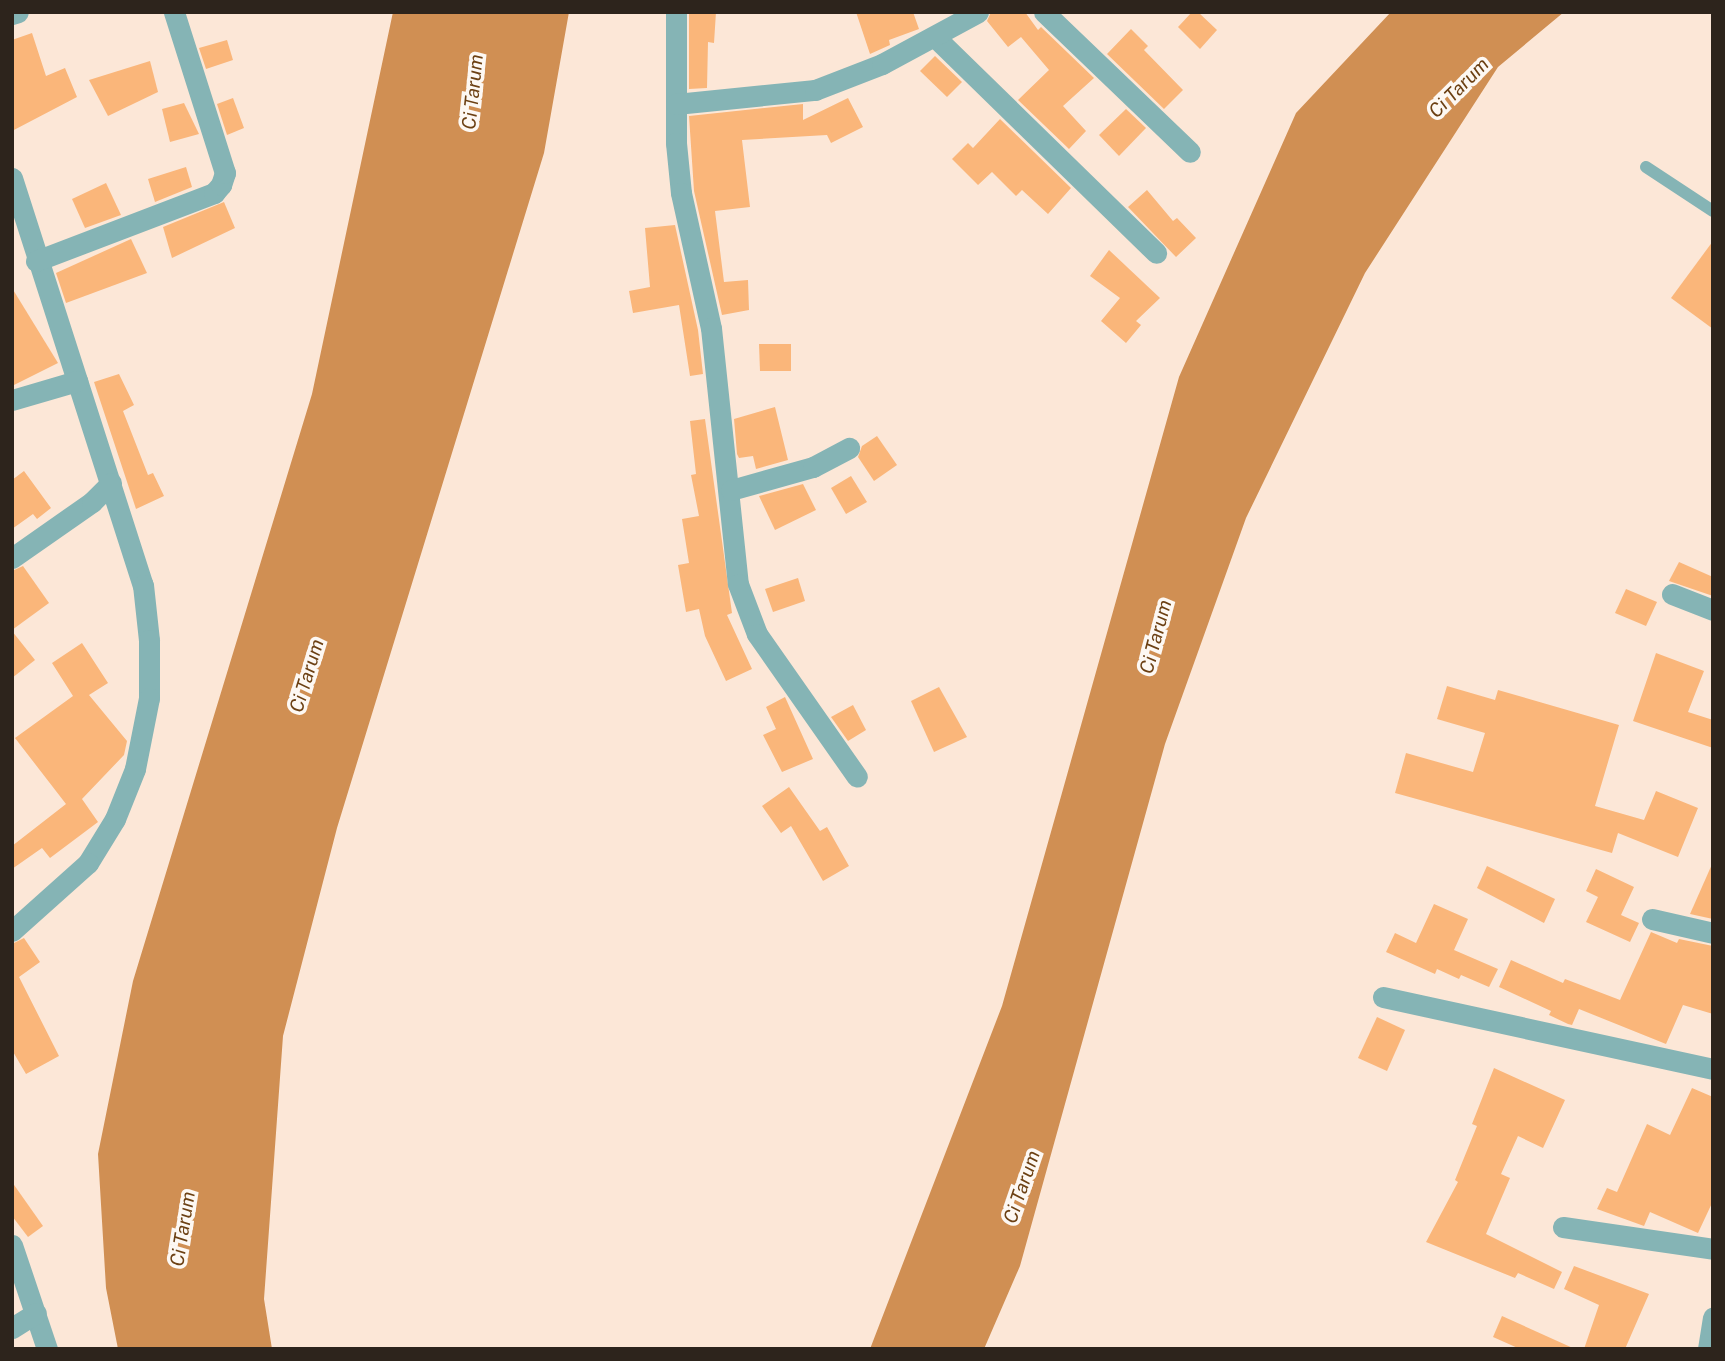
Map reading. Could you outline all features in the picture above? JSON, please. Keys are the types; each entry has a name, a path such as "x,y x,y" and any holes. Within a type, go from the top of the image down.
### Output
{"street":[{"path":"12,14 18,12"},
{"path":"36,261 214,193 221,185 225,173 174,12"},
{"path":"676,12 676,103 681,193 711,328 731,490 738,584 746,613 780,670 857,777"},
{"path":"676,103 815,90 935,37 978,12"},
{"path":"1044,12 1190,152"},
{"path":"935,37 1156,253"},
{"path":"12,178 36,261 143,585 149,640 149,698 135,769 115,819 88,863 12,930"},
{"path":"12,400 77,381"},
{"path":"731,490 813,467 849,447"},
{"path":"12,558 65,523 111,483"},
{"path":"1671,594 1713,610"},
{"path":"1652,919 1713,933"},
{"path":"1383,997 1713,1069"},
{"path":"1563,1227 1713,1249"},
{"path":"12,1245 17,1268 36,1313 47,1349"},
{"path":"12,1328 36,1313"},
{"path":"1708,1349 1713,1317"}],"lane":[{"path":"1646,167 1713,211"}],"water":[{"name":"Ci Tarum","path":"393,12 569,12 544,153 337,828 283,1036 264,1299 272,1349 118,1349 106,1288 98,1154 133,981 312,394"},
{"name":"Ci Tarum","path":"1391,12 1564,12 1498,67 1365,273 1246,518 1165,744 1020,1266 984,1349 870,1349 1002,1006 1179,377 1296,113"}],"building":[{"path":"689,12 716,12 714,43 708,42 707,88 689,89"},
{"path":"856,12 913,12 919,29 889,40 890,45 870,54"},
{"path":"991,12 1025,12 1038,30 1041,27 1094,78 1063,106 1086,131 1069,149 1018,100 1049,70 1021,37 1008,47 987,21"},
{"path":"1192,12 1198,12 1217,30 1200,49 1178,27"},
{"path":"1131,29 1148,46 1144,50 1183,90 1164,109 1107,54"},
{"path":"32,33 46,76 65,68 77,97 12,131 12,40"},
{"path":"227,40 233,60 206,69 199,48"},
{"path":"935,56 962,82 947,97 920,71"},
{"path":"150,61 158,92 108,116 89,80"},
{"path":"233,98 244,128 227,135 217,104"},
{"path":"848,98 863,127 831,143 827,135 742,140 750,207 715,211 724,282 748,280 749,310 722,315 694,191 689,116 803,104 803,120"},
{"path":"184,103 199,134 170,142 162,109"},
{"path":"1126,109 1146,128 1119,156 1099,135"},
{"path":"1000,119 1071,188 1048,214 1022,190 1016,196 992,172 978,185 952,159 968,143 973,148"},
{"path":"186,167 192,187 155,202 148,179"},
{"path":"106,183 121,215 85,228 72,199"},
{"path":"1147,190 1173,221 1177,218 1196,238 1176,257 1128,207"},
{"path":"224,202 235,228 172,258 163,227"},
{"path":"675,225 698,330 703,374 690,376 679,305 633,313 629,291 650,287 645,228"},
{"path":"131,239 147,273 66,303 56,273"},
{"path":"1713,241 1713,329 1671,298"},
{"path":"1109,250 1160,298 1136,321 1141,325 1126,343 1101,321 1120,298 1090,276"},
{"path":"12,288 58,363 12,386"},
{"path":"759,344 791,344 791,371 760,371"},
{"path":"119,374 134,405 123,411 148,475 153,473 164,496 136,509 94,382"},
{"path":"775,407 788,460 756,469 753,456 739,458 737,454 734,419"},
{"path":"705,419 732,613 727,615 752,669 726,681 705,636 699,609 686,612 678,565 689,563 682,519 699,516 691,475 696,474 690,421"},
{"path":"877,436 897,465 874,481 858,457 862,446"},
{"path":"24,471 51,508 37,519 33,514 12,529 12,480"},
{"path":"851,476 867,502 846,514 831,488"},
{"path":"803,484 816,510 775,530 759,496"},
{"path":"1679,562 1713,577 1713,596 1669,581"},
{"path":"23,566 49,603 12,630 12,571"},
{"path":"798,578 805,601 773,612 765,589"},
{"path":"1626,589 1657,602 1646,626 1615,613"},
{"path":"12,631 35,660 12,678"},
{"path":"82,643 108,683 89,695 127,741 124,755 82,799 98,822 50,858 42,848 12,869 12,846 66,804 15,738 73,696 52,663"},
{"path":"1656,653 1704,671 1688,712 1713,720 1713,748 1633,721"},
{"path":"1447,686 1495,700 1498,690 1619,725 1595,806 1644,820 1656,791 1698,808 1678,857 1618,833 1612,853 1395,793 1406,753 1473,772 1485,733 1437,719"},
{"path":"939,687 967,737 934,752 911,701"},
{"path":"785,697 813,759 782,772 763,735 776,729 766,707"},
{"path":"853,705 866,730 848,741 831,717"},
{"path":"789,787 820,831 827,827 849,866 823,881 791,826 781,833 762,806"},
{"path":"1713,862 1713,919 1690,914"},
{"path":"1487,866 1555,899 1544,923 1477,888"},
{"path":"1596,869 1634,887 1621,915 1639,923 1630,942 1586,922 1598,897 1586,891"},
{"path":"1434,904 1468,919 1454,950 1498,969 1489,987 1461,975 1459,979 1437,969 1435,974 1386,952 1395,933 1416,943"},
{"path":"1651,932 1677,943 1679,939 1713,946 1713,1014 1683,1005 1666,1044 1579,1009 1572,1025 1568,1024 1549,1015 1551,1011 1499,987 1511,960 1563,983 1565,979 1620,1000"},
{"path":"24,938 40,962 19,977 59,1056 26,1074 12,1050 12,944"},
{"path":"1377,1017 1405,1030 1387,1071 1358,1058"},
{"path":"1494,1068 1565,1100 1543,1148 1518,1136 1501,1174 1510,1178 1486,1234 1562,1272 1554,1289 1518,1273 1515,1278 1426,1242 1458,1182 1455,1180 1477,1126 1472,1124"},
{"path":"1692,1088 1713,1097 1713,1201 1698,1233 1650,1212 1644,1226 1597,1209 1607,1188 1617,1192 1647,1124 1670,1135"},
{"path":"12,1182 43,1226 28,1237 12,1216"},
{"path":"1574,1266 1649,1294 1625,1349 1584,1349 1599,1305 1564,1289"},
{"path":"1502,1316 1575,1349 1520,1349 1493,1337"}]}
